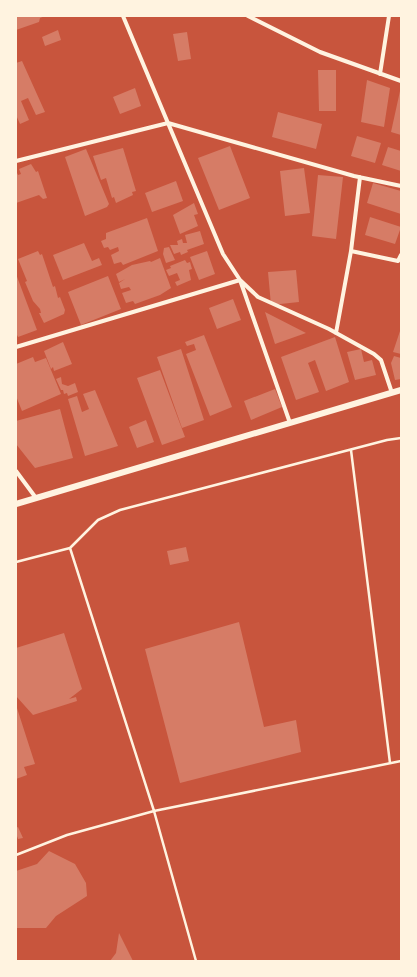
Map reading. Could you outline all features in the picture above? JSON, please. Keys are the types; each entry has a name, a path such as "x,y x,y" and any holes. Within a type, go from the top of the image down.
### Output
{"street":[{"path":"123,16 223,254 240,280 258,297 336,333 374,354 381,360 392,393"},
{"path":"248,16 320,52 401,81"},
{"path":"380,74 389,16"},
{"path":"16,161 168,123 360,177 401,186"},
{"path":"336,333 351,251 360,177"},
{"path":"351,251 398,261 401,255"},
{"path":"16,346 240,280"},
{"path":"240,280 290,423"},
{"path":"16,504 401,390"},
{"path":"16,471 36,498"}],"lane":[{"path":"16,562 70,548 98,520 120,510 401,438"},
{"path":"351,450 390,763"},
{"path":"70,548 154,811 196,961"},
{"path":"16,855 67,835 154,811 401,762"}],"building":[{"path":"16,16 45,16 40,18 39,22 16,30"},
{"path":"58,30 61,40 45,46 42,37"},
{"path":"187,32 191,59 178,61 173,34"},
{"path":"22,61 45,112 36,115 28,98 21,101 29,120 20,124 16,115 16,63"},
{"path":"318,70 336,70 336,111 319,111"},
{"path":"367,80 390,88 384,127 361,122"},
{"path":"135,88 141,106 120,114 113,97"},
{"path":"401,91 401,135 391,132"},
{"path":"278,112 322,124 316,149 272,137"},
{"path":"357,136 381,143 375,163 351,156"},
{"path":"230,146 250,198 219,210 198,158"},
{"path":"388,147 401,151 401,171 382,165"},
{"path":"123,148 136,191 132,192 133,195 116,203 114,197 112,198 106,178 101,180 93,156"},
{"path":"86,149 109,204 107,207 85,216 65,157"},
{"path":"31,164 36,172 38,171 47,198 43,199 39,195 16,203 16,171 18,175 21,174 19,169"},
{"path":"304,168 310,213 285,216 280,171"},
{"path":"318,175 343,177 336,239 312,236"},
{"path":"176,181 183,201 152,212 145,193"},
{"path":"373,183 401,191 401,214 367,203"},
{"path":"194,203 198,214 194,215 198,226 180,234 173,215"},
{"path":"370,217 401,227 395,244 365,235"},
{"path":"147,218 158,251 123,265 121,262 114,264 111,255 119,251 118,247 110,250 108,247 104,248 101,241 106,239 106,233"},
{"path":"200,231 204,244 187,250 188,252 181,255 180,252 174,254 170,245 178,245 177,241 182,239 183,243 187,243 185,235"},
{"path":"84,243 92,261 99,258 102,265 63,280 53,255"},
{"path":"169,247 175,260 166,263 163,254 164,248"},
{"path":"38,251 40,255 42,254 53,287 55,286 58,298 60,297 65,310 64,314 44,323 39,313 41,313 40,309 33,301 25,282 27,281 18,259"},
{"path":"207,251 215,274 199,280 190,257"},
{"path":"160,258 171,288 160,295 135,304 133,301 126,303 122,293 131,290 129,287 121,289 119,283 125,279 119,282 116,274 132,265 151,262"},
{"path":"185,260 187,263 190,262 192,269 189,270 191,280 177,286 175,282 180,280 177,273 169,276 166,270 171,268 170,266"},
{"path":"296,270 299,302 271,305 268,272"},
{"path":"16,274 37,330 18,337 16,333"},
{"path":"108,276 121,309 81,325 68,292"},
{"path":"233,299 241,320 217,329 209,308"},
{"path":"265,312 306,333 275,344"},
{"path":"401,328 401,354 393,352"},
{"path":"204,335 232,407 210,416 186,354 196,350 194,344 187,346 185,342"},
{"path":"335,337 349,382 326,391 315,360 308,363 319,392 296,400 281,357"},
{"path":"63,342 72,364 54,371 53,367 51,369 44,351"},
{"path":"181,349 204,420 182,428 157,357"},
{"path":"361,349 364,362 372,360 376,375 355,380 347,352"},
{"path":"394,356 401,358 401,379 395,380 391,363"},
{"path":"33,357 35,362 46,358 61,394 22,411 16,396 16,364"},
{"path":"160,370 185,437 162,445 137,378"},
{"path":"61,377 62,384 68,386 75,383 78,392 68,396 67,393 64,394 56,379"},
{"path":"275,389 282,407 251,420 244,401"},
{"path":"95,390 118,446 85,456 68,399 77,396 82,412 89,409 83,394"},
{"path":"60,409 73,458 35,468 16,444 16,421"},
{"path":"146,420 154,442 137,448 129,427"},
{"path":"186,547 189,561 170,565 167,551"},
{"path":"239,622 264,727 296,720 301,752 180,783 145,649"},
{"path":"64,633 82,689 69,699 76,697 77,701 33,715 16,696 16,648"},
{"path":"16,705 35,764 24,767 27,775 16,779"},
{"path":"18,827 23,838 18,839 16,828"},
{"path":"49,851 75,864 86,883 87,896 56,916 46,928 16,928 16,871 37,864"},
{"path":"119,933 133,961 110,961 116,953"}]}
